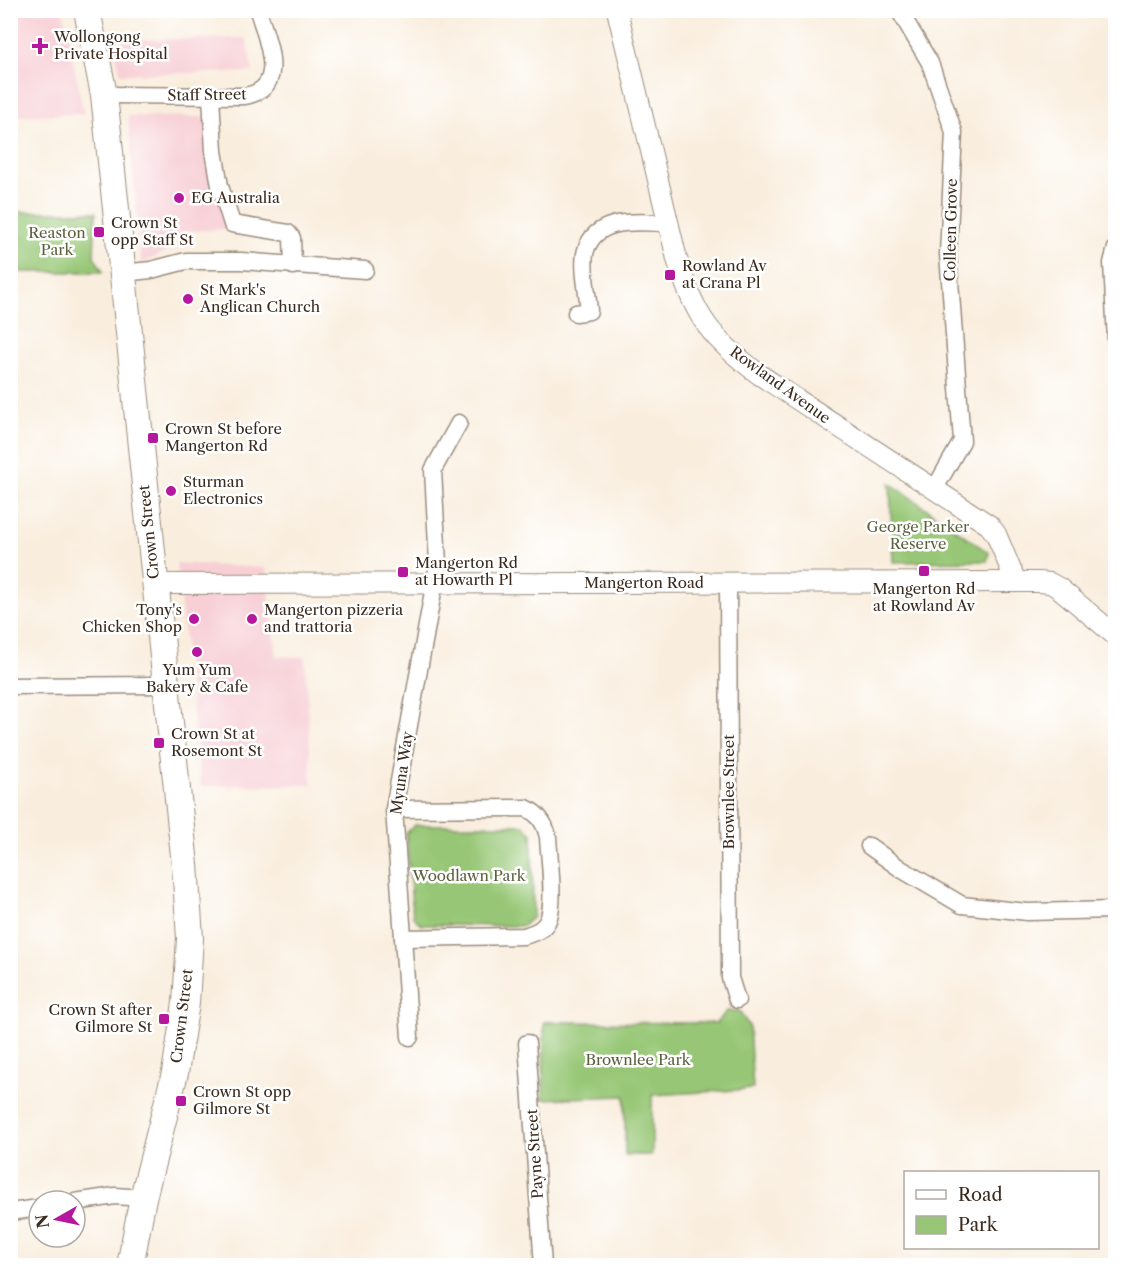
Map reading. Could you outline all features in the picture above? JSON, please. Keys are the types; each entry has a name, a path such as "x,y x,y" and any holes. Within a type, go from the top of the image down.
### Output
{"main road":[{"name":"Crown Street","path":"87,10 104,95 185,865 190,938 186,1003 175,1073 143,1198 130,1266"}],"street":[{"name":"Staff Street","path":"104,95 252,95 260,91 271,78 272,64 258,10"},
{"name":"Rowland Avenue","path":"617,10 669,223 689,294 703,321 737,358 760,375 989,525 996,534 1016,582"},
{"name":"Colleen Grove","path":"899,10 930,63 954,132 948,254 962,441 934,490"},
{"path":"211,96 214,151 220,186 232,225 288,233 292,238 293,266"},
{"path":"576,313 589,311 586,250 599,231 616,224 669,223"},
{"path":"1116,248 1112,263 1116,340"},
{"path":"122,273 151,270 186,261 241,261 365,270"},
{"name":"Myuna Way","path":"410,1037 394,809 438,564 433,470 459,423"},
{"name":"Brownlee Street","path":"728,583 730,978 737,1000"},
{"name":"Mangerton Road","path":"154,584 1050,583 1116,636"},
{"path":"10,686 165,685"},
{"path":"394,809 526,808 540,818 546,827 548,837 551,908 546,923 540,930 524,936 404,938"},
{"path":"869,846 901,869 962,905 1027,912 1116,910"},
{"name":"Payne Street","path":"527,1043 543,1266"},
{"path":"87,1200 115,1196 143,1198"},
{"path":"10,1212 27,1210"}],"shaded area":[{"name":"Wollongong Private Hospital","path":"10,11 63,11 84,114 11,116"},
{"path":"246,38 253,72 121,74 112,40"},
{"path":"128,116 215,117 228,229 179,232 165,252 141,264"},
{"path":"176,563 266,568 277,657 305,657 312,785 201,786"}],"green space":[{"name":"Reaston Park","path":"11,212 96,212 94,256 103,272 15,272"},
{"name":"George Parker Reserve","path":"890,483 989,553 987,561 893,562"},
{"name":"Woodlawn Park","path":"415,825 524,825 532,834 533,917 523,926 422,925 413,917 406,833"},
{"name":"Brownlee Park","path":"727,1011 739,1011 749,1026 753,1089 652,1095 652,1155 625,1155 625,1096 543,1099 544,1022 716,1023"}],"place":[{"name":"Wollongong Private Hospital","path":"40,46"},
{"name":"EG Australia","path":"179,198"},
{"name":"Crown St opp Staff St","path":"99,232"},
{"name":"Rowland Av at Crana Pl","path":"670,275"},
{"name":"St Mark's Anglican Church","path":"188,299"},
{"name":"Crown St before Mangerton Rd","path":"153,438"},
{"name":"Sturman Electronics","path":"171,491"},
{"name":"Mangerton Rd at Rowland Av","path":"924,571"},
{"name":"Mangerton Rd at Howarth Pl","path":"403,572"},
{"name":"Tony's Chicken Shop","path":"194,619"},
{"name":"Mangerton pizzeria and trattoria","path":"252,619"},
{"name":"Yum Yum Bakery & Cafe","path":"197,652"},
{"name":"Crown St at Rosemont St","path":"159,743"},
{"name":"Crown St after Gilmore St","path":"164,1019"},
{"name":"Crown St opp Gilmore St","path":"181,1101"}]}
